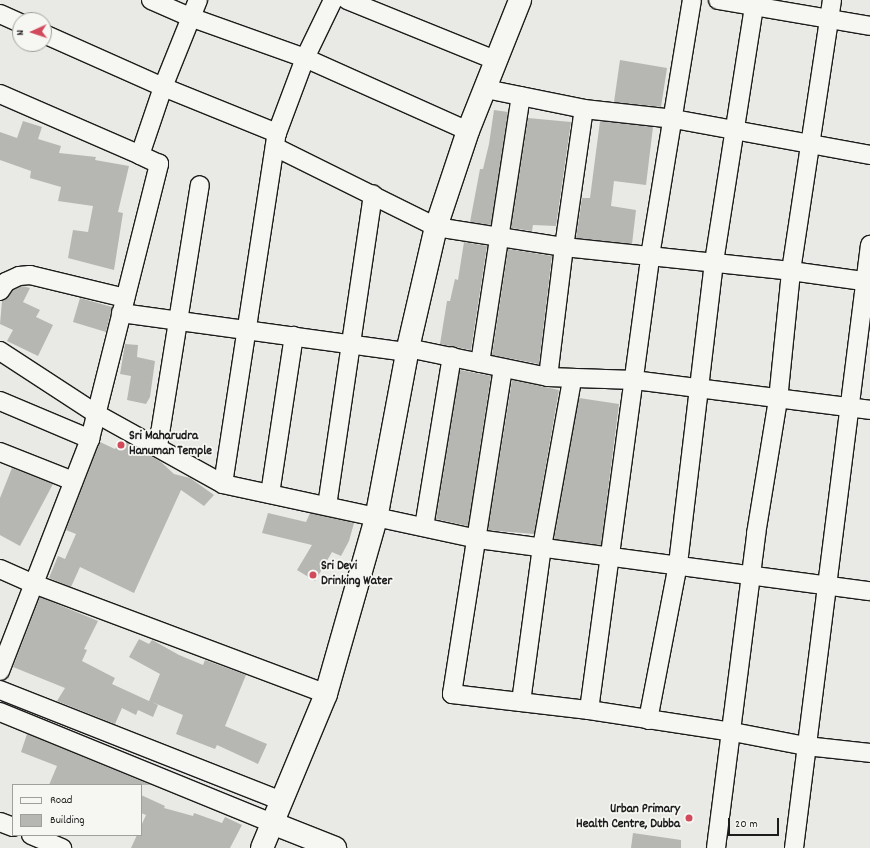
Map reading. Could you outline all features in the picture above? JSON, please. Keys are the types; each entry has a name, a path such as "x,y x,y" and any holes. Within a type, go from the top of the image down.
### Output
{"main road":[{"path":"262,848 326,694 376,519 407,350 436,227 468,132 520,0"},
{"path":"272,823 335,848"}],"street":[{"path":"151,0 190,17 305,58 468,132"},
{"path":"140,155 163,87 198,0"},
{"path":"223,484 276,140 305,58 333,0"},
{"path":"347,0 497,61"},
{"path":"589,710 612,557 650,256 674,119 692,0"},
{"path":"718,0 755,3 829,20 870,26"},
{"path":"716,848 752,574 778,400 791,271 809,144 832,0"},
{"path":"648,720 678,564 714,262 755,3"},
{"path":"0,14 12,19"},
{"path":"52,38 163,87 276,140 436,227 564,247 714,262 867,282"},
{"path":"486,89 584,109 674,119 870,155"},
{"path":"480,363 521,96"},
{"path":"0,672 90,439 95,413 160,164 1,97"},
{"path":"548,377 564,247 584,109"},
{"path":"158,446 200,185"},
{"path":"327,506 374,194"},
{"path":"794,848 806,746 829,583 849,407 867,282 870,245"},
{"path":"0,291 6,282 19,276 30,275 177,321 452,356 548,377 572,380 634,380 698,390 870,410"},
{"path":"270,494 294,336"},
{"path":"0,351 95,413 158,446 223,484 327,506 376,519 424,527 478,539 829,583 870,591"},
{"path":"424,527 452,356"},
{"path":"503,368 478,539 452,694 589,710 732,732 806,746 870,753"},
{"path":"521,702 542,547 572,380"},
{"path":"0,401 90,439"},
{"path":"0,452 73,482"},
{"path":"0,569 34,584 326,694"},
{"path":"0,690 282,801"},
{"path":"0,712 272,823"},
{"path":"0,822 12,827"},
{"path":"33,836 62,848"}],"building":[{"path":"620,60 667,68 661,107 614,102"},
{"path":"494,110 508,112 491,225 470,222 480,169 483,169 489,144"},
{"path":"528,118 571,122 556,226 533,225 532,231 511,228"},
{"path":"23,121 42,127 38,139 61,146 59,153 96,157 95,160 129,166 118,212 123,213 114,270 68,258 73,230 88,232 93,206 58,201 61,187 30,178 31,171 0,160 0,132 17,138"},
{"path":"600,121 653,127 646,185 614,181 611,206 636,210 632,244 576,238 582,198 590,198"},
{"path":"464,242 487,246 471,350 440,344 447,301 450,301 455,279 458,280"},
{"path":"508,249 552,256 539,364 492,355"},
{"path":"22,286 30,288 23,302 40,310 36,317 53,325 38,356 7,341 13,330 0,324 2,301 13,290"},
{"path":"80,298 112,307 106,332 73,322"},
{"path":"125,344 138,345 137,357 155,361 150,397 146,404 127,400 131,376 120,374"},
{"path":"460,370 491,376 468,526 436,519"},
{"path":"512,380 559,390 534,534 488,530"},
{"path":"579,398 619,404 601,545 554,539"},
{"path":"121,439 161,462 174,474 190,478 214,495 204,506 181,490 134,593 80,567 71,587 49,578 58,556 65,559 76,534 66,530 100,442 115,449"},
{"path":"12,468 53,484 20,546 0,535 0,498"},
{"path":"268,513 306,522 310,513 354,523 349,541 341,556 332,552 315,581 297,570 312,545 262,533"},
{"path":"40,597 98,621 84,649 87,650 82,661 115,678 112,684 149,701 160,674 129,657 139,639 149,644 152,640 179,655 203,665 205,660 246,675 225,726 267,744 258,764 217,745 215,749 176,734 183,715 152,702 158,705 153,717 138,710 136,715 122,708 115,724 57,701 65,688 13,667"},
{"path":"27,734 151,785 49,784 57,766 21,752"},
{"path":"142,795 165,806 164,808 193,816 194,813 222,823 225,817 242,825 230,848 131,848 137,836 142,836 142,824 146,815 142,813"},
{"path":"633,833 681,840 681,848 631,848"}],"place":[{"name":"Sri Maharudra Hanuman Temple","path":"121,445"},
{"name":"Sri Devi Drinking Water","path":"313,575"},
{"name":"Urban Primary Health Centre, Dubba","path":"689,818"}]}
